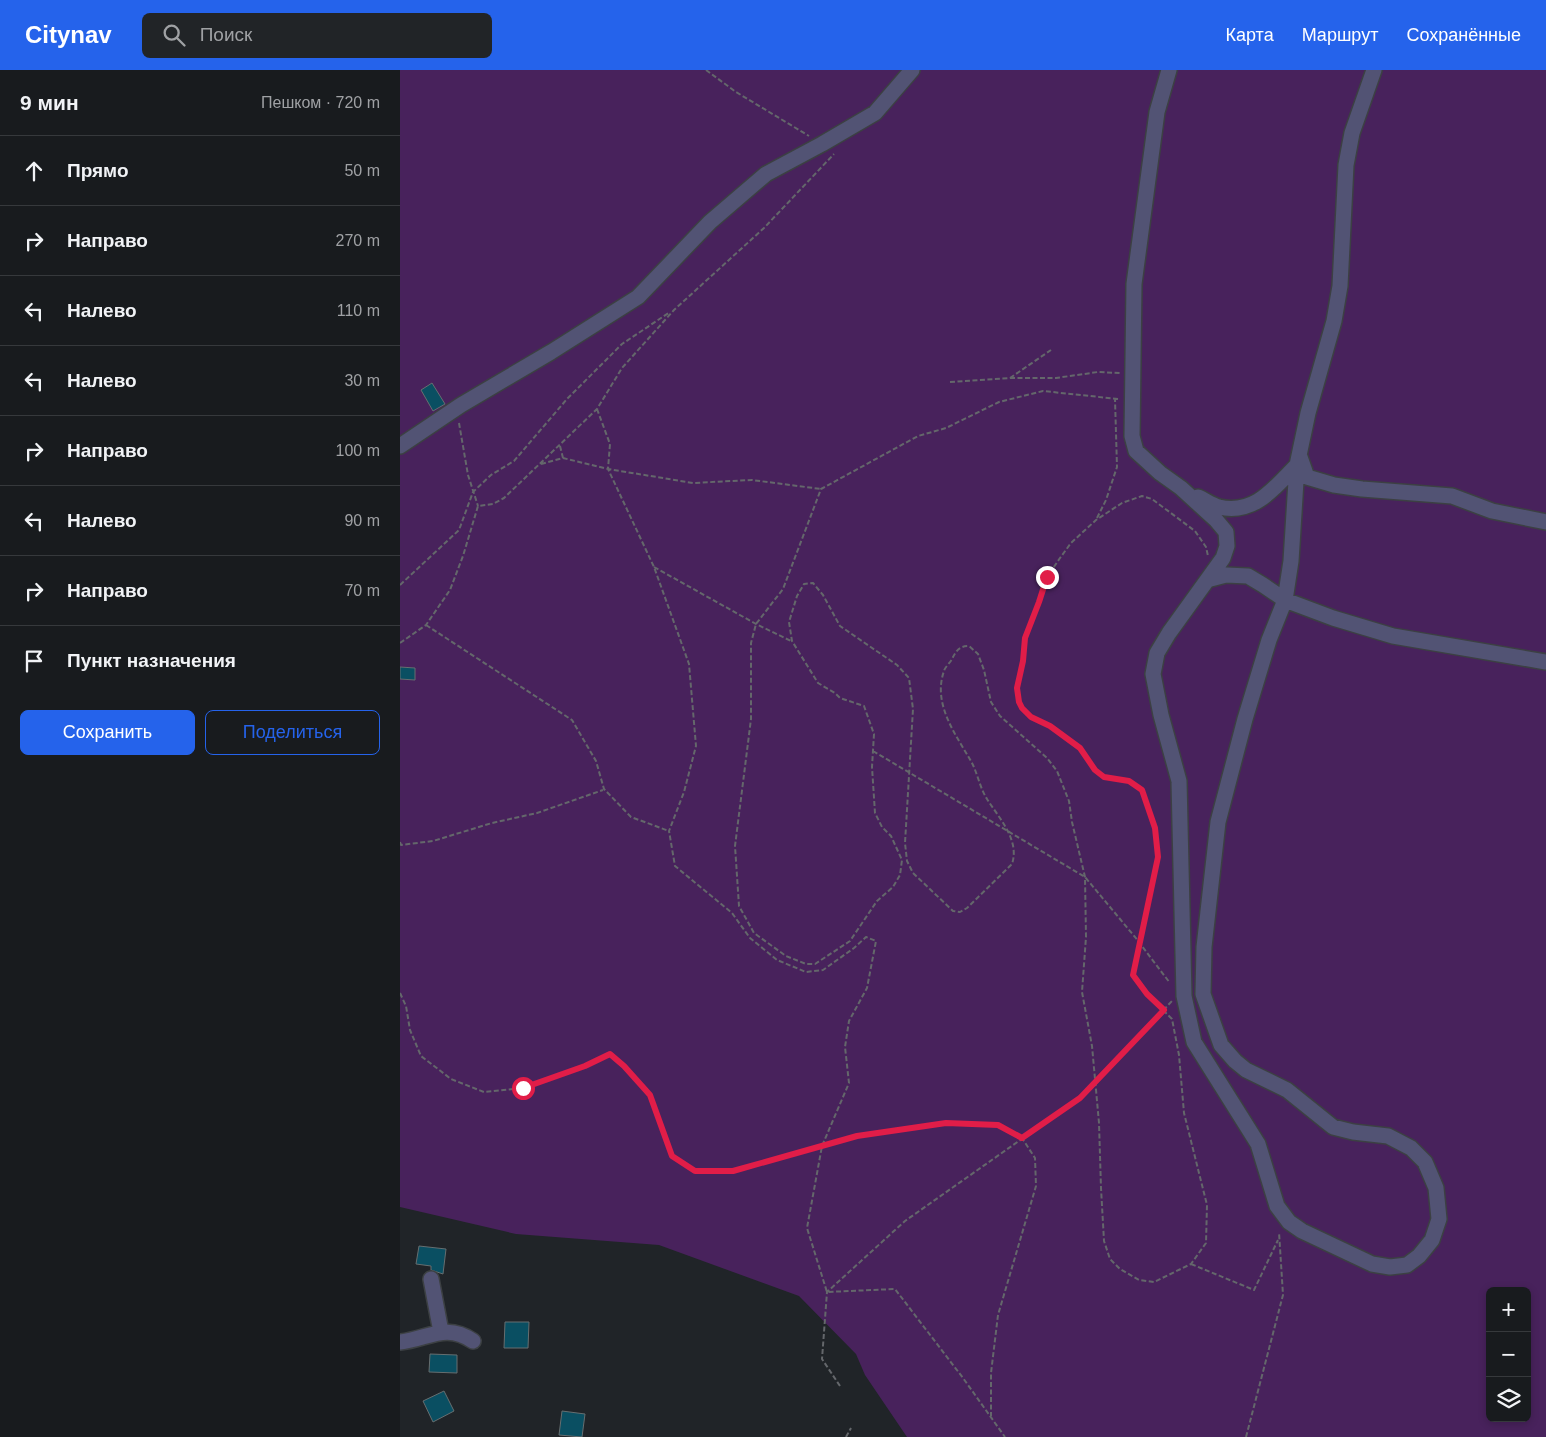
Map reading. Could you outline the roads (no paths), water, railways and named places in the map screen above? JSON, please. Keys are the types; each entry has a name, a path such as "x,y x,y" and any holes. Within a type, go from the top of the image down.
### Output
{"street":[{"path":"400,446 457,408 552,352 638,297 710,222 766,174 828,150 875,113 912,70"},
{"path":"1169,70 1157,112 1134,284 1132,436 1136,451 1216,520 1226,532 1227,546 1223,558 1168,633 1157,653 1153,674 1161,715 1179,781 1184,996 1194,1042 1258,1144 1277,1206 1289,1222 1302,1231 1372,1264 1390,1268 1407,1265 1419,1256 1432,1240 1439,1220 1436,1188 1425,1162 1411,1148 1388,1136 1353,1132 1333,1127 1287,1090 1246,1070 1221,1045 1203,994 1204,947 1218,822 1245,719 1269,640 1284,600 1291,560 1299,461 1308,413 1334,320 1340,286 1346,165 1352,133 1374,70"},
{"path":"1181,488 1218,506 1245,507 1260,501 1299,461"},
{"path":"1299,461 1307,477 1325,482 1362,489 1452,496 1492,511 1546,522"},
{"path":"1208,580 1226,575 1248,576 1284,600 1333,618 1394,636 1546,662"},
{"path":"431,1279 441,1332"},
{"path":"400,1342 441,1332 455,1332 473,1341"}]}
